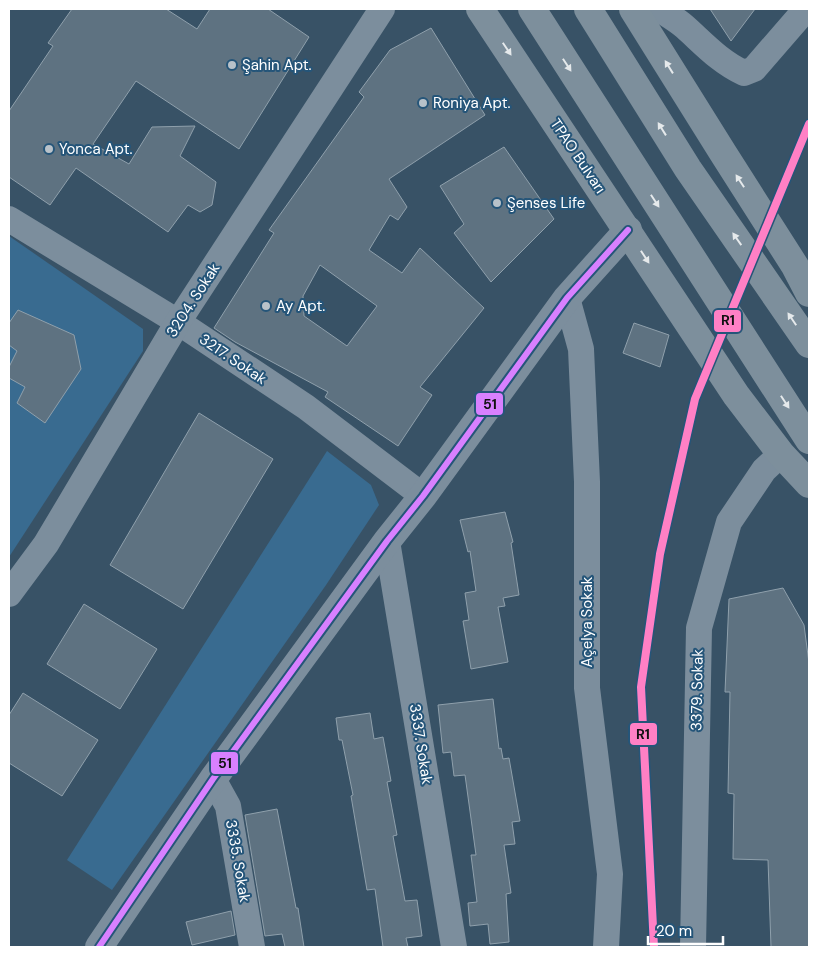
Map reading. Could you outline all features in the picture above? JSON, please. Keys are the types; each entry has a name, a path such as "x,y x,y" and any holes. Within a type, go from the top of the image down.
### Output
{"highway":[{"name":"TPAO Bulvarı","path":"480,9 736,395 780,454 809,484"},
{"path":"532,9 809,440"},
{"path":"588,9 688,170 809,344"},
{"path":"633,9 795,266 809,293"}],"street":[{"name":"3204. Sokak","path":"9,594 46,544 178,322 382,9"},
{"path":"659,9 684,26 709,50 732,67 744,73 754,69 806,9"},
{"name":"3217. Sokak","path":"9,219 178,322 306,407 423,496"},
{"path":"99,947 213,779 387,541 423,496 567,298 628,230"},
{"name":"Açelya Sokak","path":"567,298 581,349 587,482 588,688 610,874 606,947"},
{"name":"3379. Sokak","path":"693,947 699,628 729,522 764,470 780,454"},
{"name":"3337. Sokak","path":"387,541 454,947"},
{"name":"3335. Sokak","path":"213,779 228,806 252,947"}],"shaded area":[{"path":"9,236 143,329 143,351 9,557"},
{"path":"327,451 371,485 379,505 326,585 112,890 67,860"}],"building":[{"path":"72,9 166,9 197,29 210,9 268,9 309,37 239,149 136,81 93,144 129,164 152,127 195,126 180,156 216,182 212,205 200,212 188,205 168,232 76,168 50,205 9,177 9,111 53,46 48,43"},
{"path":"710,9 755,9 731,41"},
{"path":"431,28 485,115 389,179 407,207 398,220 390,215 369,250 402,273 420,248 484,308 420,387 432,395 398,446 325,397 328,392 235,342 214,328 274,233 269,230 364,97 359,92 390,50","holes":["320,265 377,306 347,346 304,316 303,296"]},
{"name":"Şenses Life","path":"504,147 554,219 491,282 454,233 464,224 440,186"},
{"path":"18,310 74,335 81,369 45,423 17,403 25,387 9,378 9,367 17,351 9,345 9,323"},
{"path":"634,323 669,335 660,367 623,353"},
{"path":"199,413 273,459 183,609 110,565"},
{"path":"505,512 513,542 511,543 519,595 503,598 505,606 498,607 508,662 471,669 463,621 469,620 465,593 476,591 470,551 468,552 460,520"},
{"path":"783,588 804,625 809,663 809,947 771,947 768,860 733,859 734,794 728,793 730,692 725,692 729,599"},
{"path":"84,604 157,649 120,709 47,664"},
{"path":"23,693 98,740 62,796 9,763 9,715"},
{"path":"493,699 499,749 501,748 503,759 509,758 520,821 512,822 515,844 504,845 511,893 506,894 509,942 490,944 488,924 470,926 468,903 477,902 471,855 476,855 465,775 454,776 451,752 443,753 438,705"},
{"path":"370,713 374,739 383,737 391,781 387,782 397,835 393,836 405,901 417,900 422,936 406,938 408,947 383,947 375,889 367,890 351,796 353,795 342,740 339,740 336,718"},
{"path":"277,809 296,908 298,908 304,947 285,947 282,934 265,936 245,815"},
{"path":"231,911 235,935 192,945 186,922"}],"transit line":[{"name":"R1","path":"654,947 641,687 660,554 695,399 809,124"},
{"name":"51","path":"99,947 213,779 387,541 423,496 567,298 628,230"}],"place":[{"name":"Şahin Apt.","path":"232,65"},
{"name":"Roniya Apt.","path":"423,103"},
{"name":"Yonca Apt.","path":"49,149"},
{"name":"Şenses Life","path":"497,203"},
{"name":"Ay Apt.","path":"266,306"}]}
